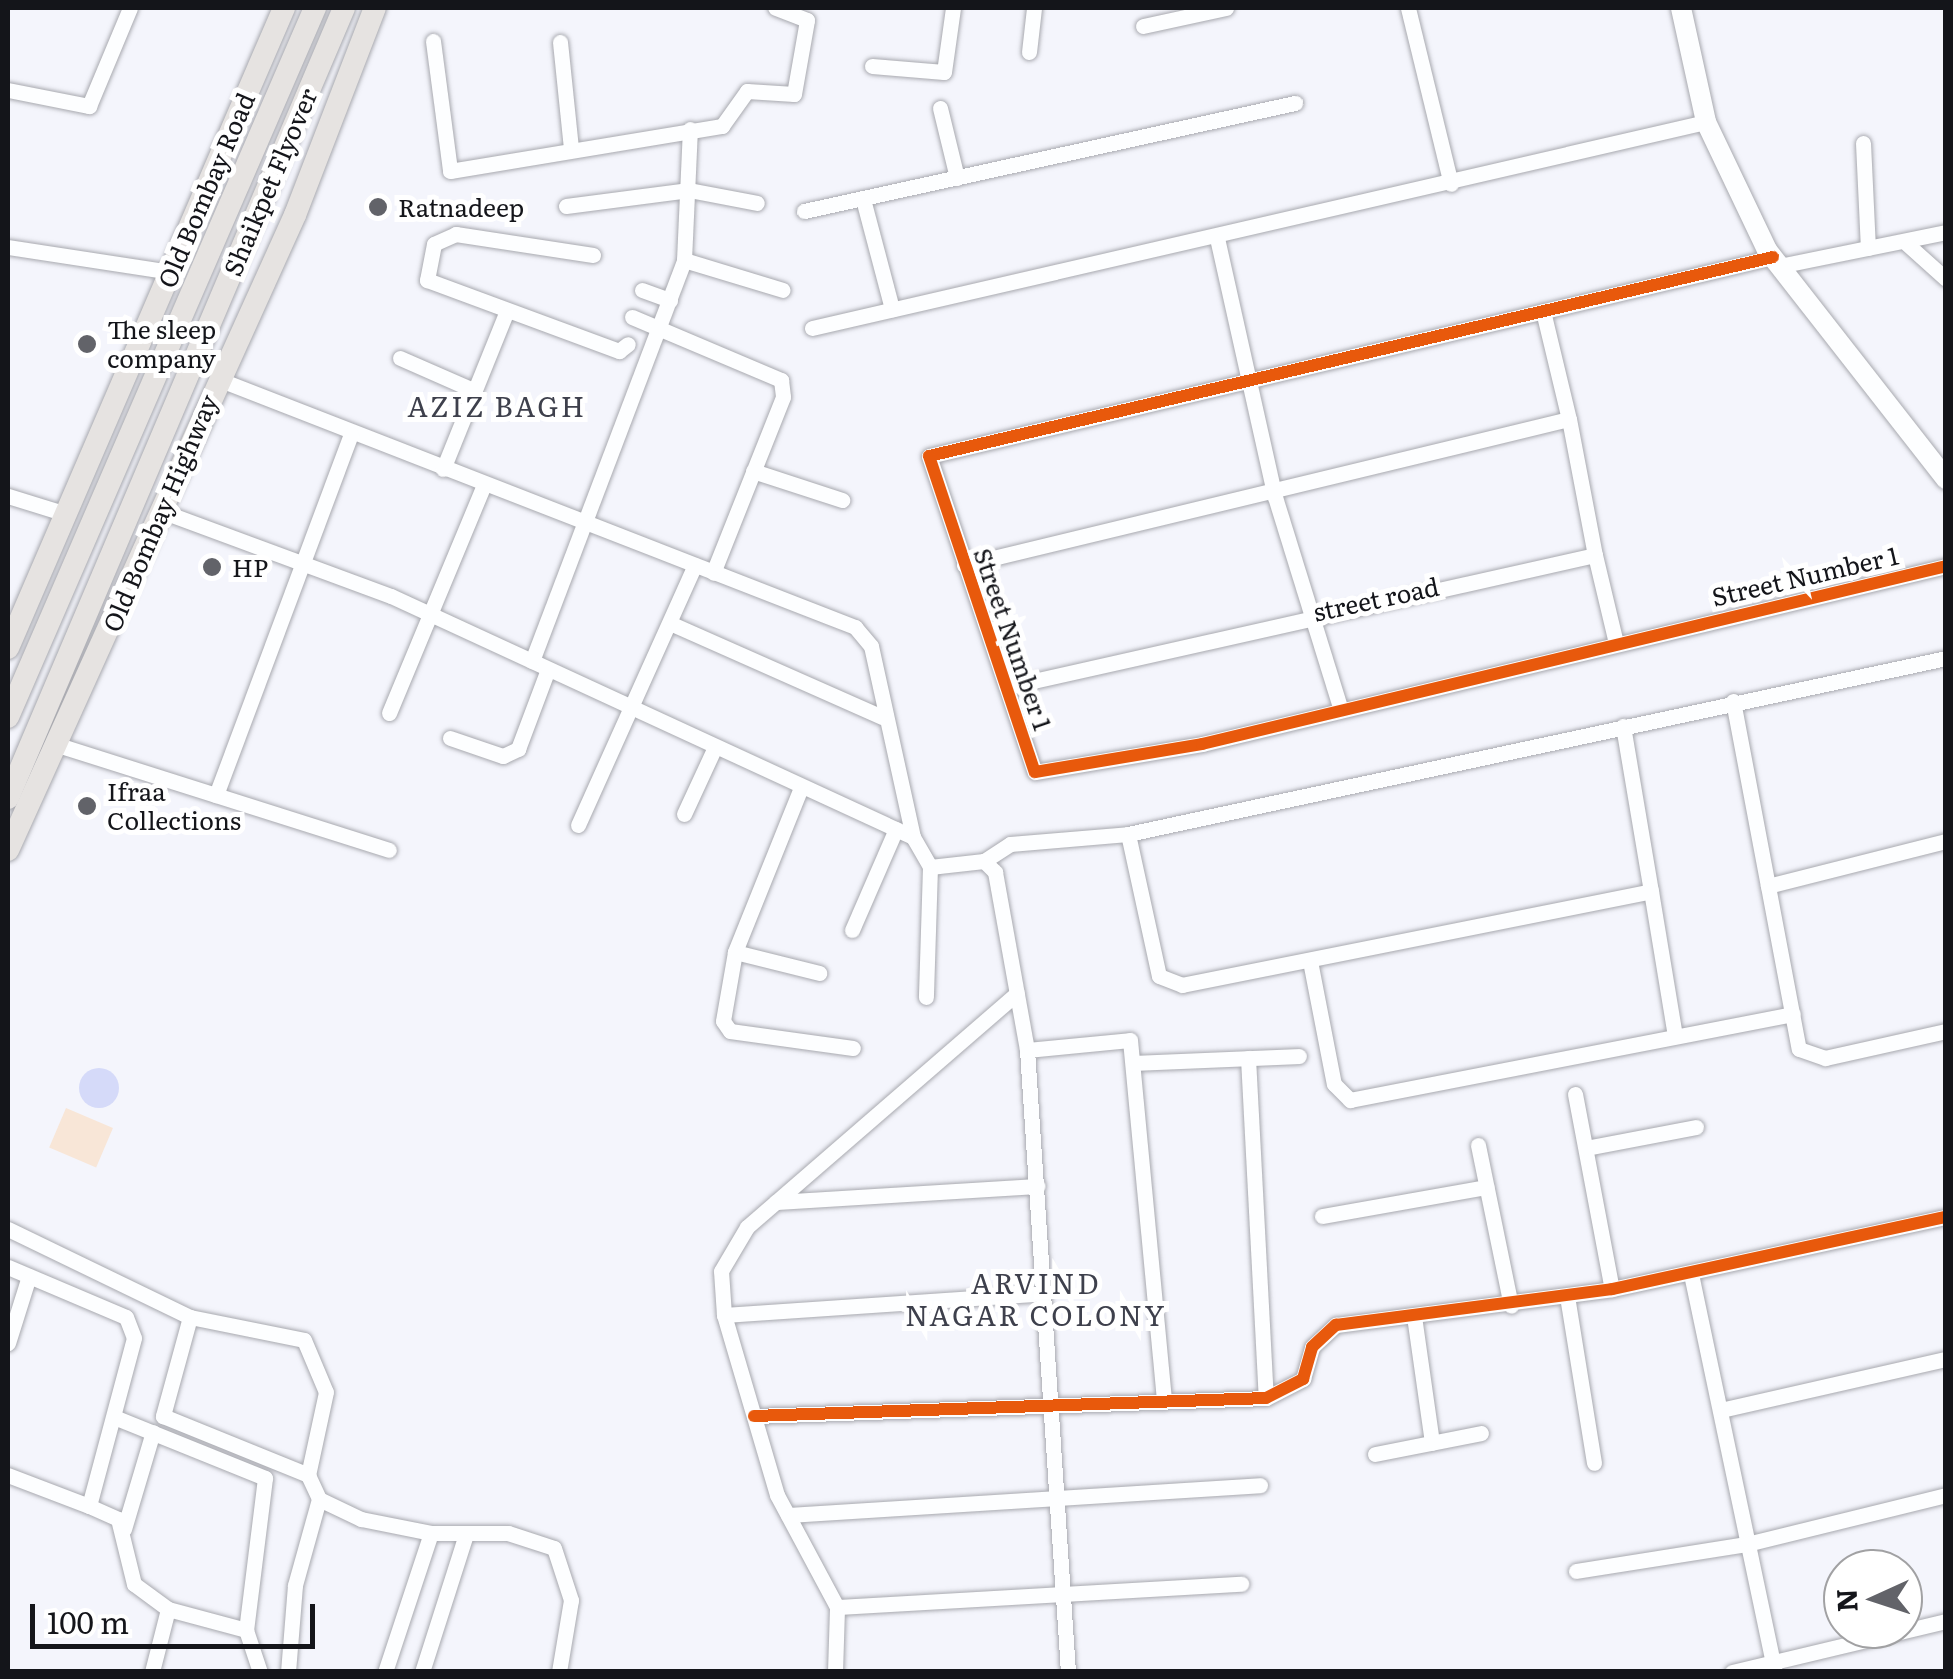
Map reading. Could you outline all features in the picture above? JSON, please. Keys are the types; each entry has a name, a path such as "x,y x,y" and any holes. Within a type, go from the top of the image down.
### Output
{"main road":[{"name":"Old Bombay Road","path":"8,648 284,8"},
{"name":"Shaikpet Flyover","path":"8,717 316,8"},
{"name":"Shaikpet Flyover","path":"8,798 344,8"},
{"name":"Old Bombay Highway","path":"8,850 295,216 376,8"}],"street":[{"path":"8,90 90,106 130,8"},
{"path":"433,41 450,171 722,126 747,92 794,94 807,20 775,8"},
{"path":"872,66 944,72 953,8"},
{"path":"1028,52 1034,8"},
{"path":"1143,26 1226,8"},
{"path":"1408,8 1450,184"},
{"path":"1681,8 1706,122 1776,262 1946,479"},
{"path":"560,42 571,149"},
{"path":"804,211 1295,102"},
{"path":"940,108 957,178"},
{"path":"812,328 1216,238 1706,122"},
{"path":"532,661 591,524 684,260 690,129"},
{"path":"1863,142 1868,248"},
{"path":"566,206 689,190 757,203"},
{"path":"863,199 892,309"},
{"name":"Street Number 1","path":"1946,232 1908,244 1776,262 1543,312 929,456 1034,772 1048,777 1946,566"},
{"path":"594,254 456,234 434,244 428,284 619,352 625,343 652,353"},
{"path":"1216,238 1276,497 1342,710"},
{"path":"1908,244 1946,279"},
{"path":"8,247 171,272"},
{"path":"684,260 783,290"},
{"path":"642,290 670,300"},
{"path":"443,469 506,312"},
{"path":"1543,312 1616,644"},
{"path":"632,317 781,380 753,471 713,573"},
{"path":"400,358 473,390"},
{"path":"218,379 351,434 855,626 871,646 882,717 913,836 930,868 926,997"},
{"path":"964,565 1276,497 1569,420"},
{"path":"216,795 351,434"},
{"path":"753,471 842,500"},
{"path":"389,712 425,611 484,484"},
{"path":"8,496 66,514"},
{"path":"161,511 305,560 425,611 715,746 800,790 913,836"},
{"name":"street road","path":"1007,687 1314,611 1595,555"},
{"path":"578,824 672,624 695,565"},
{"path":"672,624 882,717"},
{"path":"930,868 984,861 1010,844 1128,834 1946,658"},
{"path":"450,738 503,756 518,749 548,669"},
{"path":"1733,702 1799,1048 1815,1058 1946,1030"},
{"path":"1623,726 1675,1036"},
{"path":"58,746 389,850"},
{"path":"684,814 715,746"},
{"path":"800,790 735,952 726,1028 853,1048"},
{"path":"852,930 896,829"},
{"path":"1128,834 1159,976 1182,986 1651,891"},
{"path":"1768,886 1946,841"},
{"path":"984,861 995,872 1027,1050 1068,1672"},
{"path":"735,952 819,973"},
{"path":"1310,960 1334,1084 1350,1100 1792,1014"},
{"path":"835,1672 838,1607 788,1515 724,1315 721,1272 730,1248 776,1202 1017,993"},
{"path":"1027,1050 1116,1034 1130,1040 1164,1400"},
{"path":"1134,1063 1299,1056"},
{"path":"1248,1058 1266,1398"},
{"path":"1576,1094 1612,1289"},
{"path":"1586,1148 1696,1127"},
{"path":"1478,1145 1511,1306"},
{"path":"776,1202 1038,1186"},
{"path":"1322,1216 1486,1187"},
{"path":"754,1416 1266,1398 1304,1379 1323,1332 1612,1289 1946,1217"},
{"path":"8,1229 190,1317 287,1333 315,1350 326,1392 308,1475 318,1499 295,1585 288,1672"},
{"path":"8,1267 132,1324 114,1417 88,1506"},
{"path":"1691,1274 1774,1667"},
{"path":"8,1344 28,1276"},
{"path":"724,1315 1044,1294"},
{"path":"1567,1296 1594,1463"},
{"path":"1414,1316 1432,1443"},
{"path":"190,1317 164,1416 308,1475"},
{"path":"1721,1410 1946,1359"},
{"path":"114,1417 264,1478 246,1630 260,1672"},
{"path":"152,1432 124,1529 126,1570 168,1609 246,1630"},
{"path":"1375,1454 1481,1433"},
{"path":"8,1475 88,1506 124,1529"},
{"path":"788,1515 1260,1485"},
{"path":"1576,1572 1747,1544 1946,1496"},
{"path":"318,1499 360,1519 430,1533 528,1537 563,1558 571,1600 559,1672"},
{"path":"385,1672 430,1533"},
{"path":"422,1672 466,1534"},
{"path":"838,1607 1062,1589 1242,1584"},
{"path":"152,1672 168,1609"},
{"path":"1732,1672 1774,1667 1946,1621"}],"shaded area":[{"path":"66,1108 113,1128 96,1168 49,1148"}],"water":[{"path":"99,1068 113,1074 119,1088 113,1102 99,1108 85,1102 79,1088 85,1074"}],"cycle path":[{"path":"1773,257 929,456 1035,772 1202,744 1946,566"},
{"path":"754,1416 1266,1398 1303,1379 1312,1347 1336,1325 1612,1289 1946,1217"}],"place":[{"name":"Ratnadeep","path":"378,207"},
{"name":"The sleep company","path":"87,344"},
{"name":"HP","path":"212,567"},
{"name":"Ifraa Collections","path":"87,806"}],"district":[{"name":"AZIZ BAGH","path":"497,405"},
{"name":"ARVIND NAGAR COLONY","path":"1036,1298"}]}
